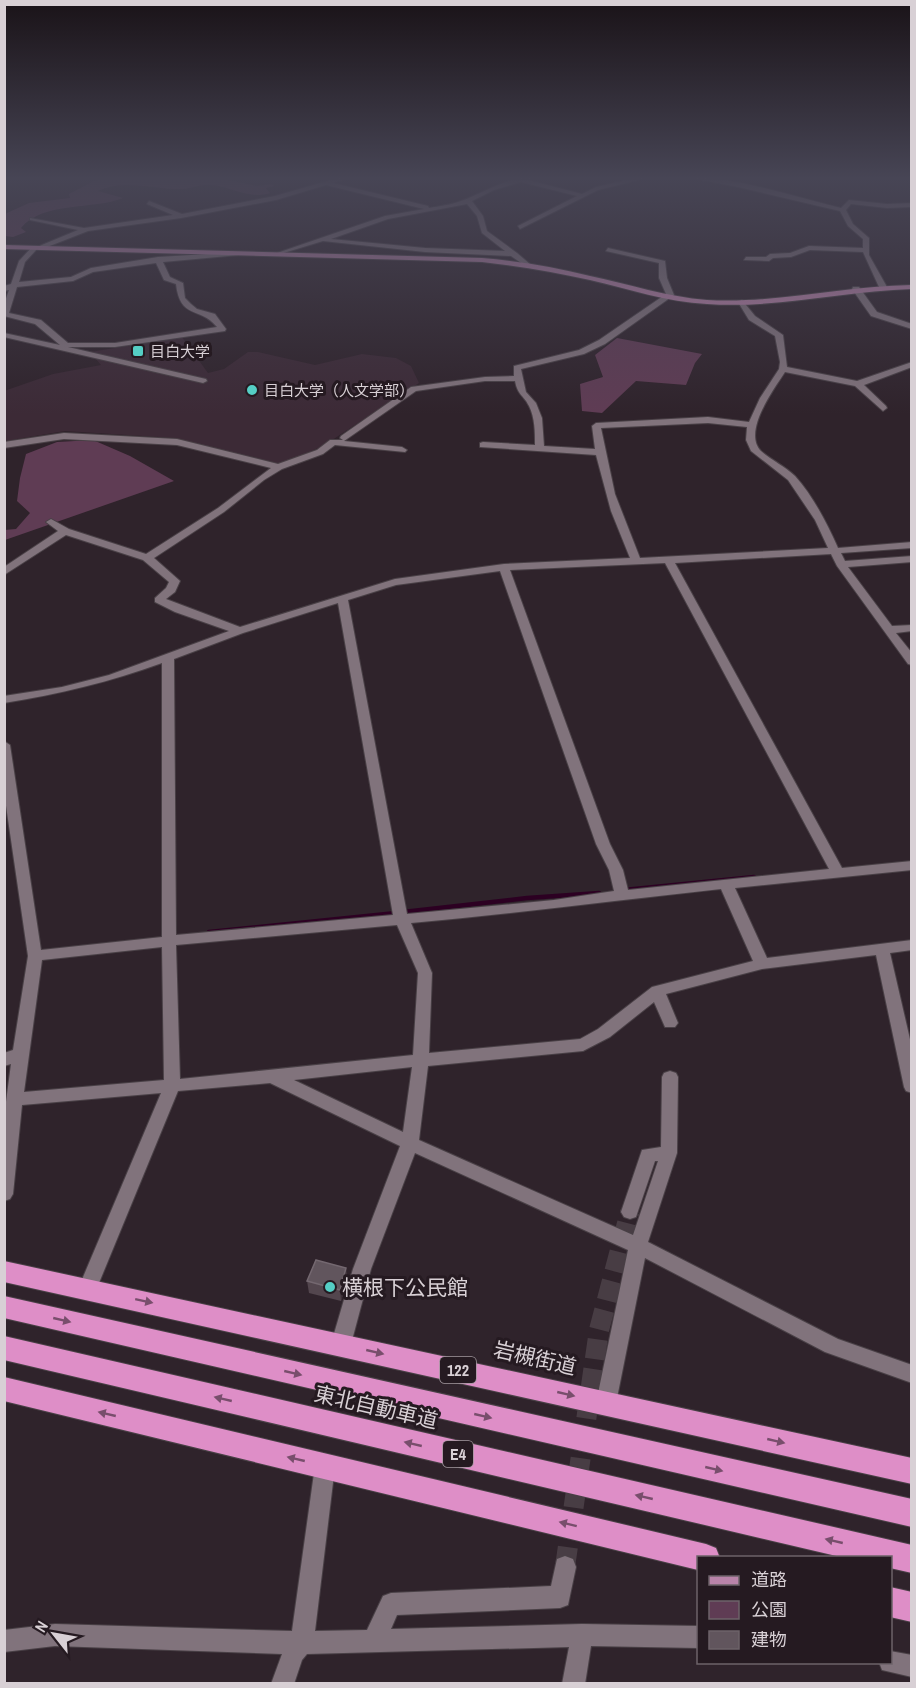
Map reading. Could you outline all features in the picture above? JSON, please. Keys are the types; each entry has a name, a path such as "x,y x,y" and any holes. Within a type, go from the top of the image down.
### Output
{"highway":[{"name":"岩槻街道","path":"4,1271 912,1471"},
{"name":"東北自動車道","path":"4,1307 912,1513"},
{"name":"東北自動車道","path":"4,1348 912,1559"},
{"path":"4,1389 702,1556"},
{"path":"892,1602 912,1607"}],"main road":[{"path":"344,256 462,259 527,265 668,297 705,302 742,302 856,289 912,287"}],"street":[{"path":"27,256 24,258 5,314 38,321 64,346"},
{"path":"4,289 15,285 73,279 91,270 158,259 222,256"},
{"path":"517,256 527,265"},
{"path":"540,447 538,418 532,403 522,393 517,378 517,368 581,352 602,342 668,297 670,295 663,278 663,262 634,256"},
{"path":"746,259 769,259 770,256 775,256"},
{"path":"867,256 872,271 883,287"},
{"path":"64,346 115,345 222,329 212,316 195,311 188,306 182,298 179,283 167,278 158,259"},
{"path":"856,289 874,314 912,327"},
{"path":"742,302 752,318 779,335 784,362 783,369 768,390 752,425 750,440 756,451 791,478 820,520 841,564 912,662"},
{"path":"4,334 64,346 203,381"},
{"path":"783,369 858,384 909,367"},
{"path":"344,438 414,389 485,379 517,378"},
{"path":"858,384 884,408"},
{"path":"636,560 615,515 599,452 596,426 708,420 752,425"},
{"path":"4,445 64,436 177,442 279,467"},
{"path":"147,558 221,510 244,490 279,467 320,452 333,442 402,450"},
{"path":"483,445 599,452"},
{"path":"51,522 65,531 147,558 175,581 171,590 159,600 179,610 217,621 239,631"},
{"path":"4,572 65,531"},
{"path":"4,700 113,678 239,631 395,582 504,567 781,555 912,545"},
{"path":"668,559 838,873"},
{"path":"841,564 912,560"},
{"path":"504,567 603,844 616,870 622,895"},
{"path":"342,597 401,918 425,974 421,1061 410,1143 362,1269 342,1344"},
{"path":"889,630 912,628"},
{"path":"87,1289 172,1086 168,657"},
{"path":"4,745 35,956 12,1057 16,1099 4,1194"},
{"path":"35,956 401,918 554,905 622,895 912,865"},
{"path":"726,884 762,964"},
{"path":"16,1099 272,1077 339,1068 583,1045 604,1034 657,991 762,964 912,945"},
{"path":"882,948 912,1087"},
{"path":"657,991 670,1023"},
{"path":"272,1077 410,1143 638,1246 832,1346 912,1374"},
{"path":"606,1403 638,1246 669,1153 670,1077"},
{"path":"630,1212 648,1155 669,1153"},
{"path":"282,1683 293,1653 302,1643 325,1466"},
{"path":"374,1640 391,1604 560,1597 565,1567"},
{"path":"4,1641 55,1635 302,1643 582,1635 697,1636"},
{"path":"573,1683 582,1635"},
{"path":"892,1662 912,1666"}],"shaded area":[{"path":"182,337 208,373 224,369 248,352 258,352 315,365 362,354 396,358 411,366 419,383 323,446 281,464 173,438 65,431 5,441 4,391 53,374 101,365 90,352"}],"green space":[{"path":"617,338 702,354 695,363 686,385 636,381 602,413 582,411 580,384 603,377 595,355"},
{"path":"93,440 130,456 174,481 5,540 4,530 16,529 30,513 17,501 26,454 57,442"}],"building":[{"path":"316,1260 346,1268 340,1290 307,1281"}],"waterway":[{"path":"624,890 754,877"},
{"path":"403,912 527,898 599,893"},
{"path":"209,932 396,913"}],"tunnel":[{"path":"565,1567 599,1330 630,1212"}],"place":[{"name":"目白大学","path":"138,351"},
{"name":"目白大学（人文学部）","path":"252,390"},
{"name":"横根下公民館","path":"330,1287"}]}
